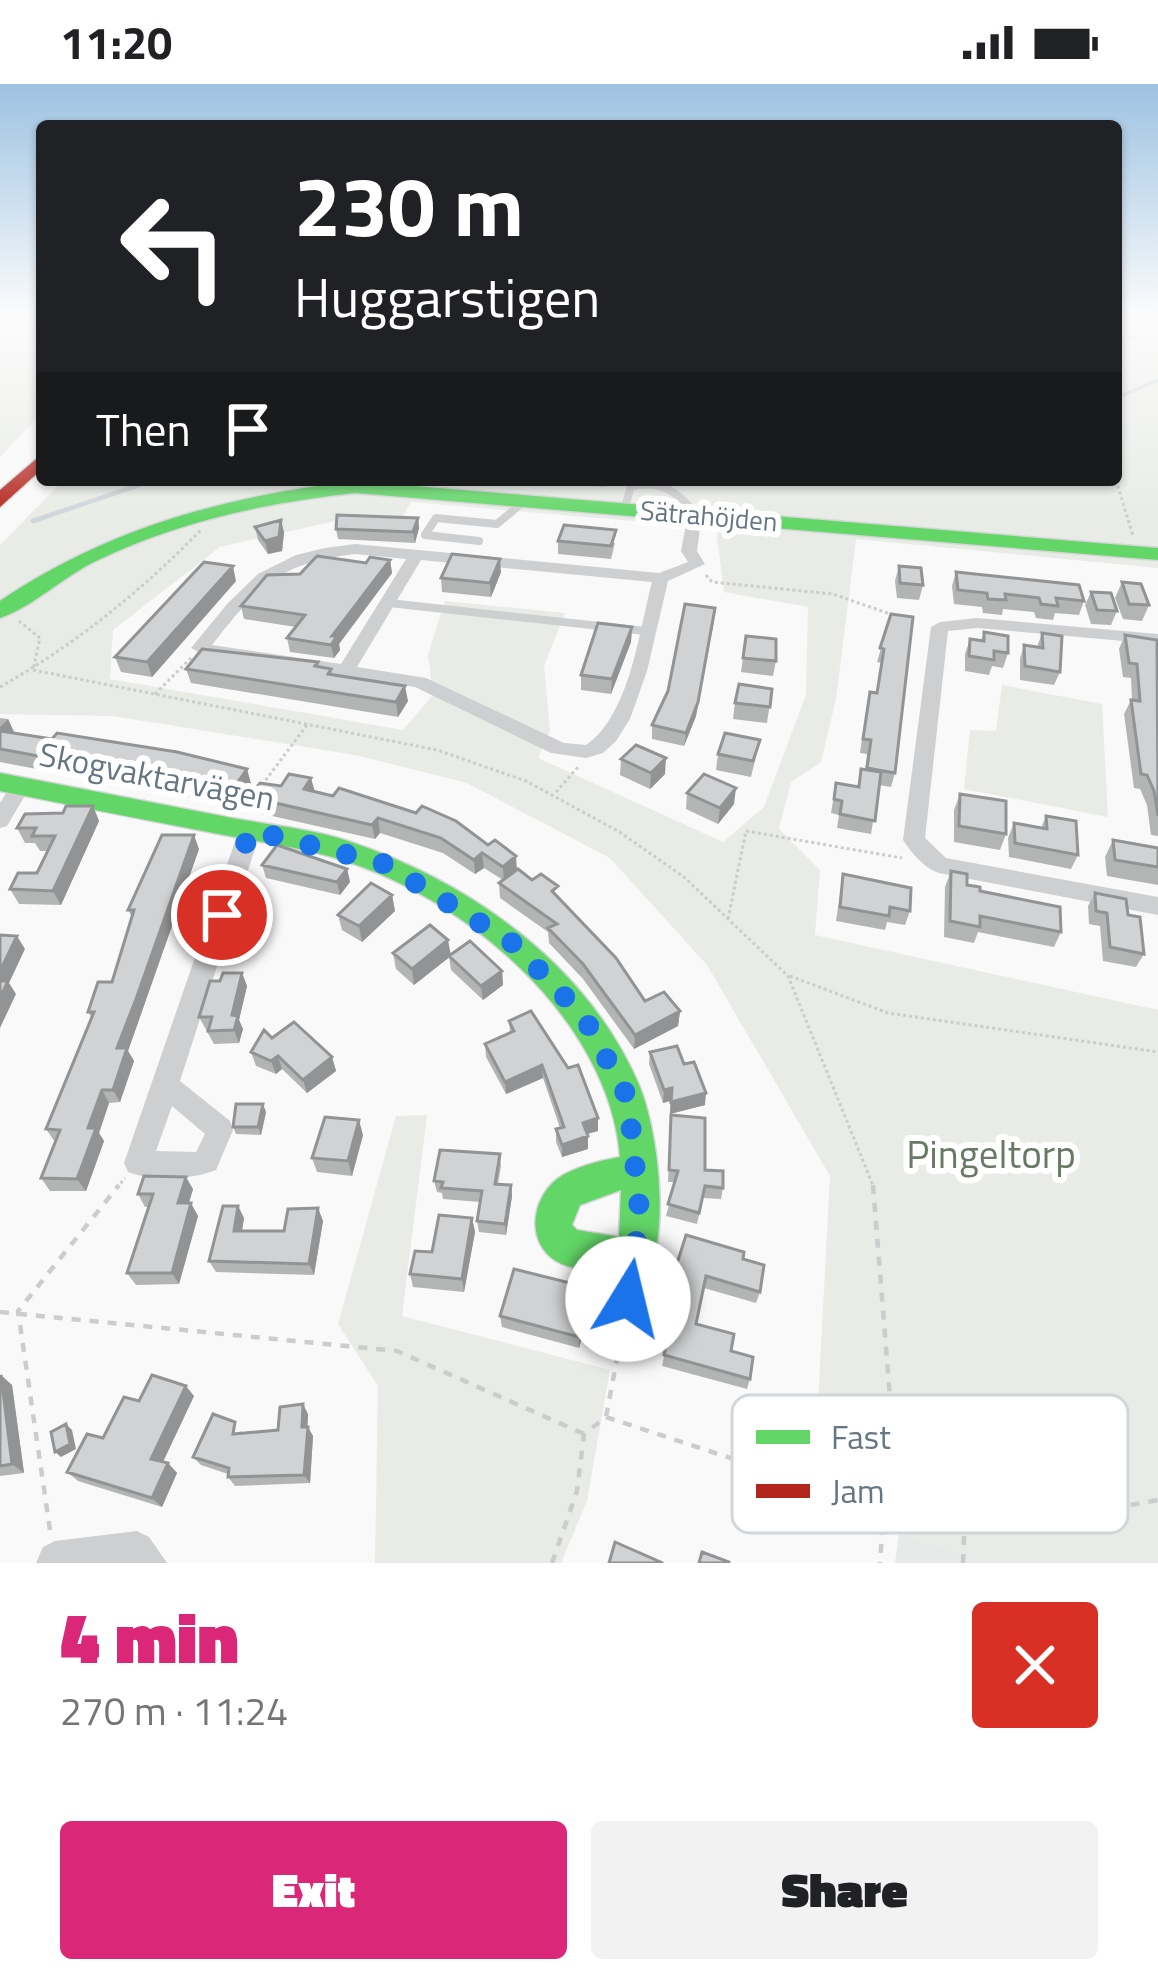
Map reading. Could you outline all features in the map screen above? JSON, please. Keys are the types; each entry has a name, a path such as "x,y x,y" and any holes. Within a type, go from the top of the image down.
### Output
{"main road":[{"path":"0,504 36,465"},
{"path":"0,504 36,478"},
{"name":"Sätrahöjden","path":"8,615 100,545 253,497 355,487 1152,556"},
{"name":"Skogvaktarvägen","path":"10,784 250,830 385,864 514,944 584,1017 628,1098 640,1215 636,1259"},
{"path":"635,1170 564,1189 550,1218 553,1232 568,1246 636,1259"}],"street":[{"path":"661,578 627,702 614,732 596,748 580,753 558,748 420,682 200,649 246,590 271,569 317,552 355,549 661,578 697,564 689,551 695,514"},
{"path":"345,672 417,554"},
{"path":"1158,640 977,622 940,627 914,840 939,865 1158,906"},
{"path":"0,820 10,784"},
{"path":"166,1085 215,1121 220,1130 214,1153 193,1166 138,1163 250,830"},
{"path":"54,1561 137,1549 149,1563"}],"lane":[{"path":"478,541 425,535 436,518 497,524 522,508 526,499"},
{"path":"389,604 646,631"}],"path":[{"path":"1119,486 1152,556"},
{"path":"0,687 33,670 150,582 211,524"},
{"path":"697,564 712,582 833,594 893,615"},
{"path":"8,615 40,638 33,670"},
{"path":"154,696 200,649"},
{"path":"33,670 437,750 555,794 684,877 788,976 888,1012 1158,1052"},
{"path":"255,793 308,724"},
{"path":"555,794 579,766"},
{"path":"728,923 746,831 939,865"},
{"path":"788,976 876,1192 891,1395"},
{"path":"54,1561 18,1311 138,1163"},
{"path":"553,1563 577,1491 584,1434 606,1417 636,1259"},
{"path":"0,1312 397,1351 584,1434"},
{"path":"606,1417 732,1459"},
{"path":"1128,1505 1158,1499"},
{"path":"880,1563 883,1533"},
{"path":"964,1563 965,1533"}],"shaded area":[{"path":"899,1533 992,1563 895,1563"}],"green space":[{"path":"0,384 36,384 36,419 0,457"},
{"name":"Pingeltorp","path":"1122,384 1158,384 1158,568 856,539 836,699 821,762 791,782 779,829 820,870 815,935 1158,1010 1158,1563 992,1563 899,1533 1128,1533 1128,1395 818,1395 830,1176 707,965 610,858 467,783 355,755 113,716 0,714 0,545 58,486 1122,486","holes":["411,502 716,528 724,592 808,607 806,695 764,807 723,842 538,758 550,730 544,666 565,613 445,601 428,655 433,695 403,730 110,679 113,630 220,547 335,521 400,521"]},
{"path":"1002,685 1102,704 1108,817 964,789 970,730 996,731"},
{"path":"427,1115 402,1316 610,1370 587,1501 561,1563 375,1563 378,1386 338,1324 396,1116"}],"building":[{"path":"337,515 418,518 413,532 336,529"},
{"path":"281,520 279,537 265,541 255,527"},
{"path":"564,525 616,530 611,546 558,541"},
{"path":"452,554 500,559 490,583 441,578"},
{"path":"317,556 366,563 370,557 390,560 332,636 337,636 331,645 287,638 305,615 241,606 267,575 300,574"},
{"path":"204,562 233,566 147,662 115,657"},
{"path":"899,566 921,568 923,585 900,583"},
{"path":"956,572 1079,585 1084,601 1056,598 1058,606 1041,604 1039,598 1005,594 1006,600 988,599 987,593 958,590"},
{"path":"1122,582 1141,584 1149,605 1129,604"},
{"path":"1091,592 1111,593 1117,611 1097,610"},
{"path":"685,604 715,608 698,702 686,733 652,725 668,691"},
{"path":"891,614 913,617 895,773 867,768 871,740 863,739 870,692 877,693 884,649 880,648"},
{"path":"598,623 632,627 612,679 581,675"},
{"path":"984,632 1008,636 1008,653 994,651 994,660 969,656 970,639 984,641"},
{"path":"1042,633 1062,636 1060,672 1025,666 1024,645 1043,648"},
{"path":"1125,635 1157,640 1158,816 1154,791 1147,775 1141,774 1131,700 1140,701 1137,664 1129,663"},
{"path":"746,636 776,639 776,661 743,658"},
{"path":"202,649 318,662 315,666 331,669 328,674 405,686 396,702 186,669"},
{"path":"739,684 772,689 770,707 735,703"},
{"path":"0,731 52,739 57,733 177,752 247,769 233,789 220,789 182,782 186,776 104,761 99,767 0,749"},
{"path":"725,733 760,740 753,761 718,754"},
{"path":"636,745 666,758 651,773 621,759"},
{"path":"861,769 881,772 875,821 840,814 842,801 834,799 836,783 859,787"},
{"path":"289,774 311,778 304,789 333,796 339,788 416,813 422,806 456,821 488,845 495,840 516,856 503,867 482,853 474,860 441,838 378,818 372,825 249,797 260,783 281,786"},
{"path":"704,774 736,788 720,808 687,793"},
{"path":"960,794 1006,801 1006,834 959,826"},
{"path":"66,806 93,806 53,891 10,889 18,873 37,873 55,836 32,836 36,828 17,828 25,814 63,813"},
{"path":"1046,816 1076,821 1078,855 1015,843 1014,823 1047,829"},
{"path":"162,835 194,835 117,1048 127,1048 113,1090 102,1090 88,1128 96,1128 77,1179 41,1178 60,1130 46,1129 94,1012 88,1012 98,982 112,982 134,910 128,910"},
{"path":"1113,840 1158,848 1158,867 1115,860"},
{"path":"277,845 347,869 337,882 262,865"},
{"path":"518,869 532,880 541,874 558,886 552,891 616,958 645,1001 664,992 680,1011 635,1035 583,964 548,928 557,924 499,883"},
{"path":"951,871 967,874 967,885 980,887 980,891 1060,907 1061,932 980,916 980,927 950,921"},
{"path":"843,874 911,888 910,911 890,907 889,916 840,907"},
{"path":"371,883 392,895 359,926 338,915"},
{"path":"1095,893 1126,899 1128,915 1140,917 1144,954 1110,947 1107,913 1096,911"},
{"path":"430,925 448,940 412,969 393,953"},
{"path":"0,935 17,936 0,971"},
{"path":"470,941 502,971 481,986 449,956"},
{"path":"223,973 242,973 232,1015 238,1016 234,1030 208,1031 212,1017 199,1017 210,981 220,981"},
{"path":"531,1011 568,1068 578,1065 598,1118 583,1123 588,1136 562,1145 556,1129 564,1127 542,1065 505,1082 485,1044 514,1031 509,1021"},
{"path":"294,1022 332,1057 303,1080 278,1056 271,1061 251,1052 264,1030 272,1038"},
{"path":"677,1046 684,1064 694,1062 706,1093 671,1102 672,1088 664,1090 650,1052"},
{"path":"236,1104 263,1104 258,1127 233,1127"},
{"path":"671,1115 705,1118 705,1170 723,1171 723,1188 705,1186 699,1213 668,1204 678,1171 669,1170"},
{"path":"325,1117 359,1120 348,1161 312,1158"},
{"path":"440,1150 500,1154 495,1184 511,1185 505,1224 477,1221 482,1191 441,1188 443,1182 434,1181"},
{"path":"144,1176 186,1177 178,1203 191,1203 172,1273 127,1273 153,1194 138,1194"},
{"path":"223,1206 238,1206 234,1231 284,1231 288,1209 318,1208 309,1264 209,1261"},
{"path":"439,1215 472,1218 462,1279 410,1274 415,1251 432,1252"},
{"path":"686,1235 744,1252 743,1259 764,1265 760,1292 706,1276 696,1324 734,1334 731,1351 753,1357 750,1379 664,1355 677,1291 669,1289"},
{"path":"514,1269 586,1287 589,1277 617,1285 610,1320 585,1314 579,1337 500,1316"},
{"path":"1,1375 12,1464 0,1466 0,1379"},
{"path":"152,1375 186,1386 151,1459 168,1463 152,1498 67,1472 87,1434 103,1438 124,1397 139,1401"},
{"path":"303,1404 302,1427 308,1427 304,1475 228,1477 229,1468 193,1457 213,1414 235,1422 233,1434 278,1430 280,1407"},
{"path":"66,1424 70,1444 55,1452 51,1432"},
{"path":"615,1542 663,1563 609,1563"},
{"path":"702,1552 729,1562 729,1563 699,1563"}],"waterway":[{"path":"1122,395 1149,384"},
{"path":"33,521 136,486"}],"traffic: fast":[{"path":"0,611 82,560 168,523 259,500 355,487 1158,554"},
{"path":"0,782 338,848 426,887 470,913 551,979 585,1017 611,1058 629,1102 638,1160 636,1259 568,1247 553,1232 554,1216 568,1193 635,1170"}],"traffic: jam":[{"path":"0,501 36,465"}],"route":[{"path":"222,915 250,830 385,864 514,944 584,1017 628,1098 640,1215 628,1299"}]}
